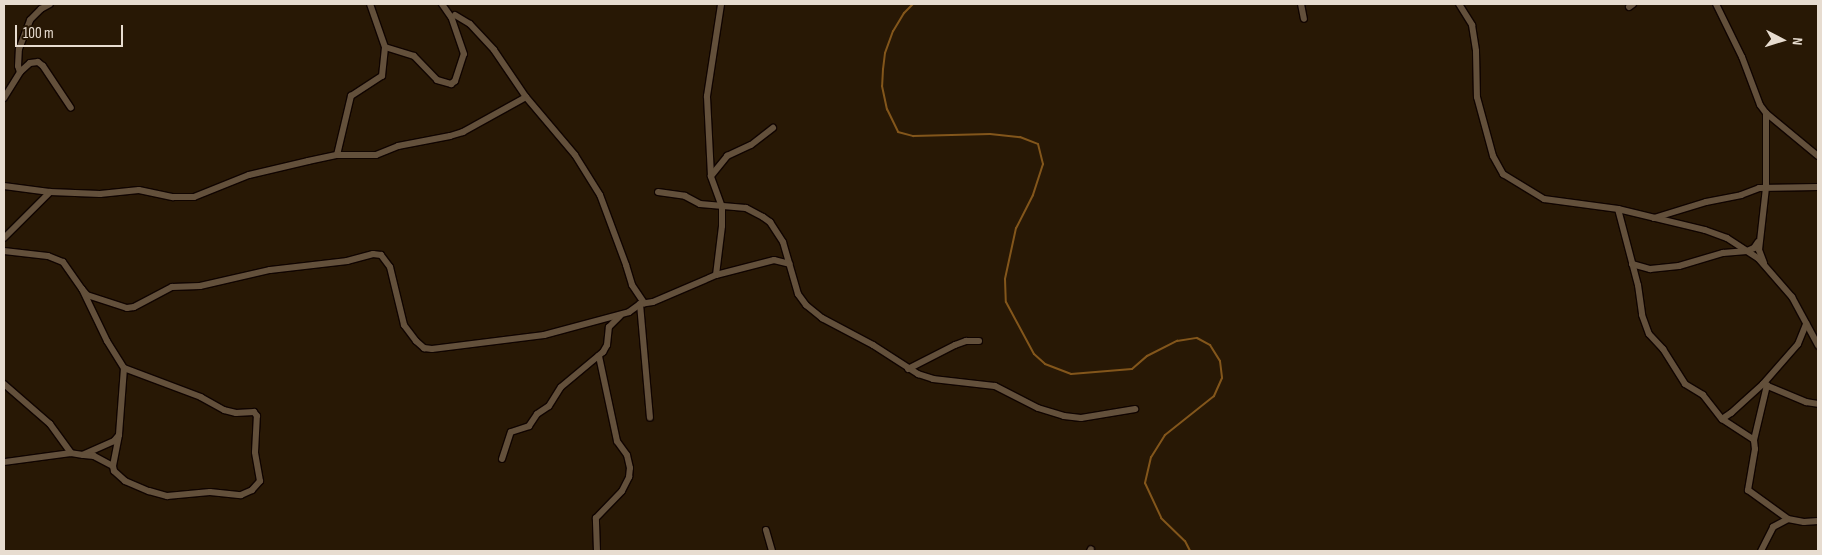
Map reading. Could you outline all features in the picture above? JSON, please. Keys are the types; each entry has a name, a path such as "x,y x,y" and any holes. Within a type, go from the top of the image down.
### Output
{"street":[{"path":"20,72 18,66 20,49 30,20 40,9 50,4"},
{"path":"338,155 351,96 382,76 385,47 370,4"},
{"path":"385,47 414,56 429,74 442,83 451,84 455,81 464,54 451,17 442,4"},
{"path":"716,275 722,226 722,207 712,176 707,96 721,4"},
{"path":"1301,4 1304,19"},
{"path":"1460,4 1472,25 1476,51 1477,98 1496,166 1504,174 1544,199 1618,209 1705,230 1727,238 1765,266 1792,298 1818,345"},
{"path":"1716,4 1742,57 1753,90 1766,113 1818,156"},
{"path":"455,15 470,24 494,50 526,97 575,155 600,195 632,285 642,304 650,418"},
{"path":"4,98 20,72 30,63 38,62 44,66 71,108"},
{"path":"4,186 50,192 100,194 139,190 174,197 194,197 249,175 338,155 376,155 398,146 450,136 463,132 526,97"},
{"path":"1765,266 1759,250 1759,240 1766,188 1766,113"},
{"path":"712,176 727,156 751,145 773,128"},
{"path":"1652,218 1706,202 1741,195 1759,188 1818,187"},
{"path":"4,238 50,192"},
{"path":"658,192 685,196 700,204 746,208 770,222 783,242 798,294 806,305 822,318 873,345 908,369 933,379 995,386 1038,408 1064,416 1081,418 1135,409"},
{"path":"1618,209 1638,286 1642,315 1649,334 1663,350 1685,384 1703,395 1722,419 1754,440"},
{"path":"1632,264 1660,269 1679,266 1723,253 1747,251 1754,248 1759,240"},
{"path":"4,251 48,256 63,262 82,289 107,341 124,368 119,435 113,466 117,476 125,481 167,496 210,492 246,494 252,490 260,477 255,452 257,416 254,412 236,413 224,410 206,399 124,368"},
{"path":"82,289 88,295 127,308 134,307 172,287 200,286 270,270 347,261 373,254 381,255 387,259 396,287 404,324 416,341 424,348 477,345 507,338 544,335 623,314 642,304 716,275 774,260 790,264"},
{"path":"502,459 510,432 529,426 537,414 549,406 561,387 599,356 607,345 609,327 623,314"},
{"path":"1722,419 1765,385 1798,344 1806,324"},
{"path":"908,369 955,345 966,341 979,341"},
{"path":"597,551 596,518 622,491 629,477 630,468 627,455 617,441 599,356"},
{"path":"4,384 50,424 71,453"},
{"path":"1765,385 1806,402 1818,404"},
{"path":"1765,385 1754,440 1748,490 1788,519 1804,522 1818,521"},
{"path":"83,455 114,441 119,435"},
{"path":"4,462 71,453 94,456 113,466"},
{"path":"1761,551 1773,527 1788,519"},
{"path":"766,530 772,551"}],"waterway":[{"path":"913,4 904,13 893,31 885,53 883,69 882,86 887,109 898,132 913,136 990,134 1020,137 1038,144 1043,164 1033,195 1016,228 1005,279 1006,302 1034,354 1045,364 1071,374 1132,369 1147,356 1177,341 1197,338 1210,345 1220,361 1222,378 1214,396 1165,435 1151,457 1145,483 1161,518 1185,541 1190,551"}]}
